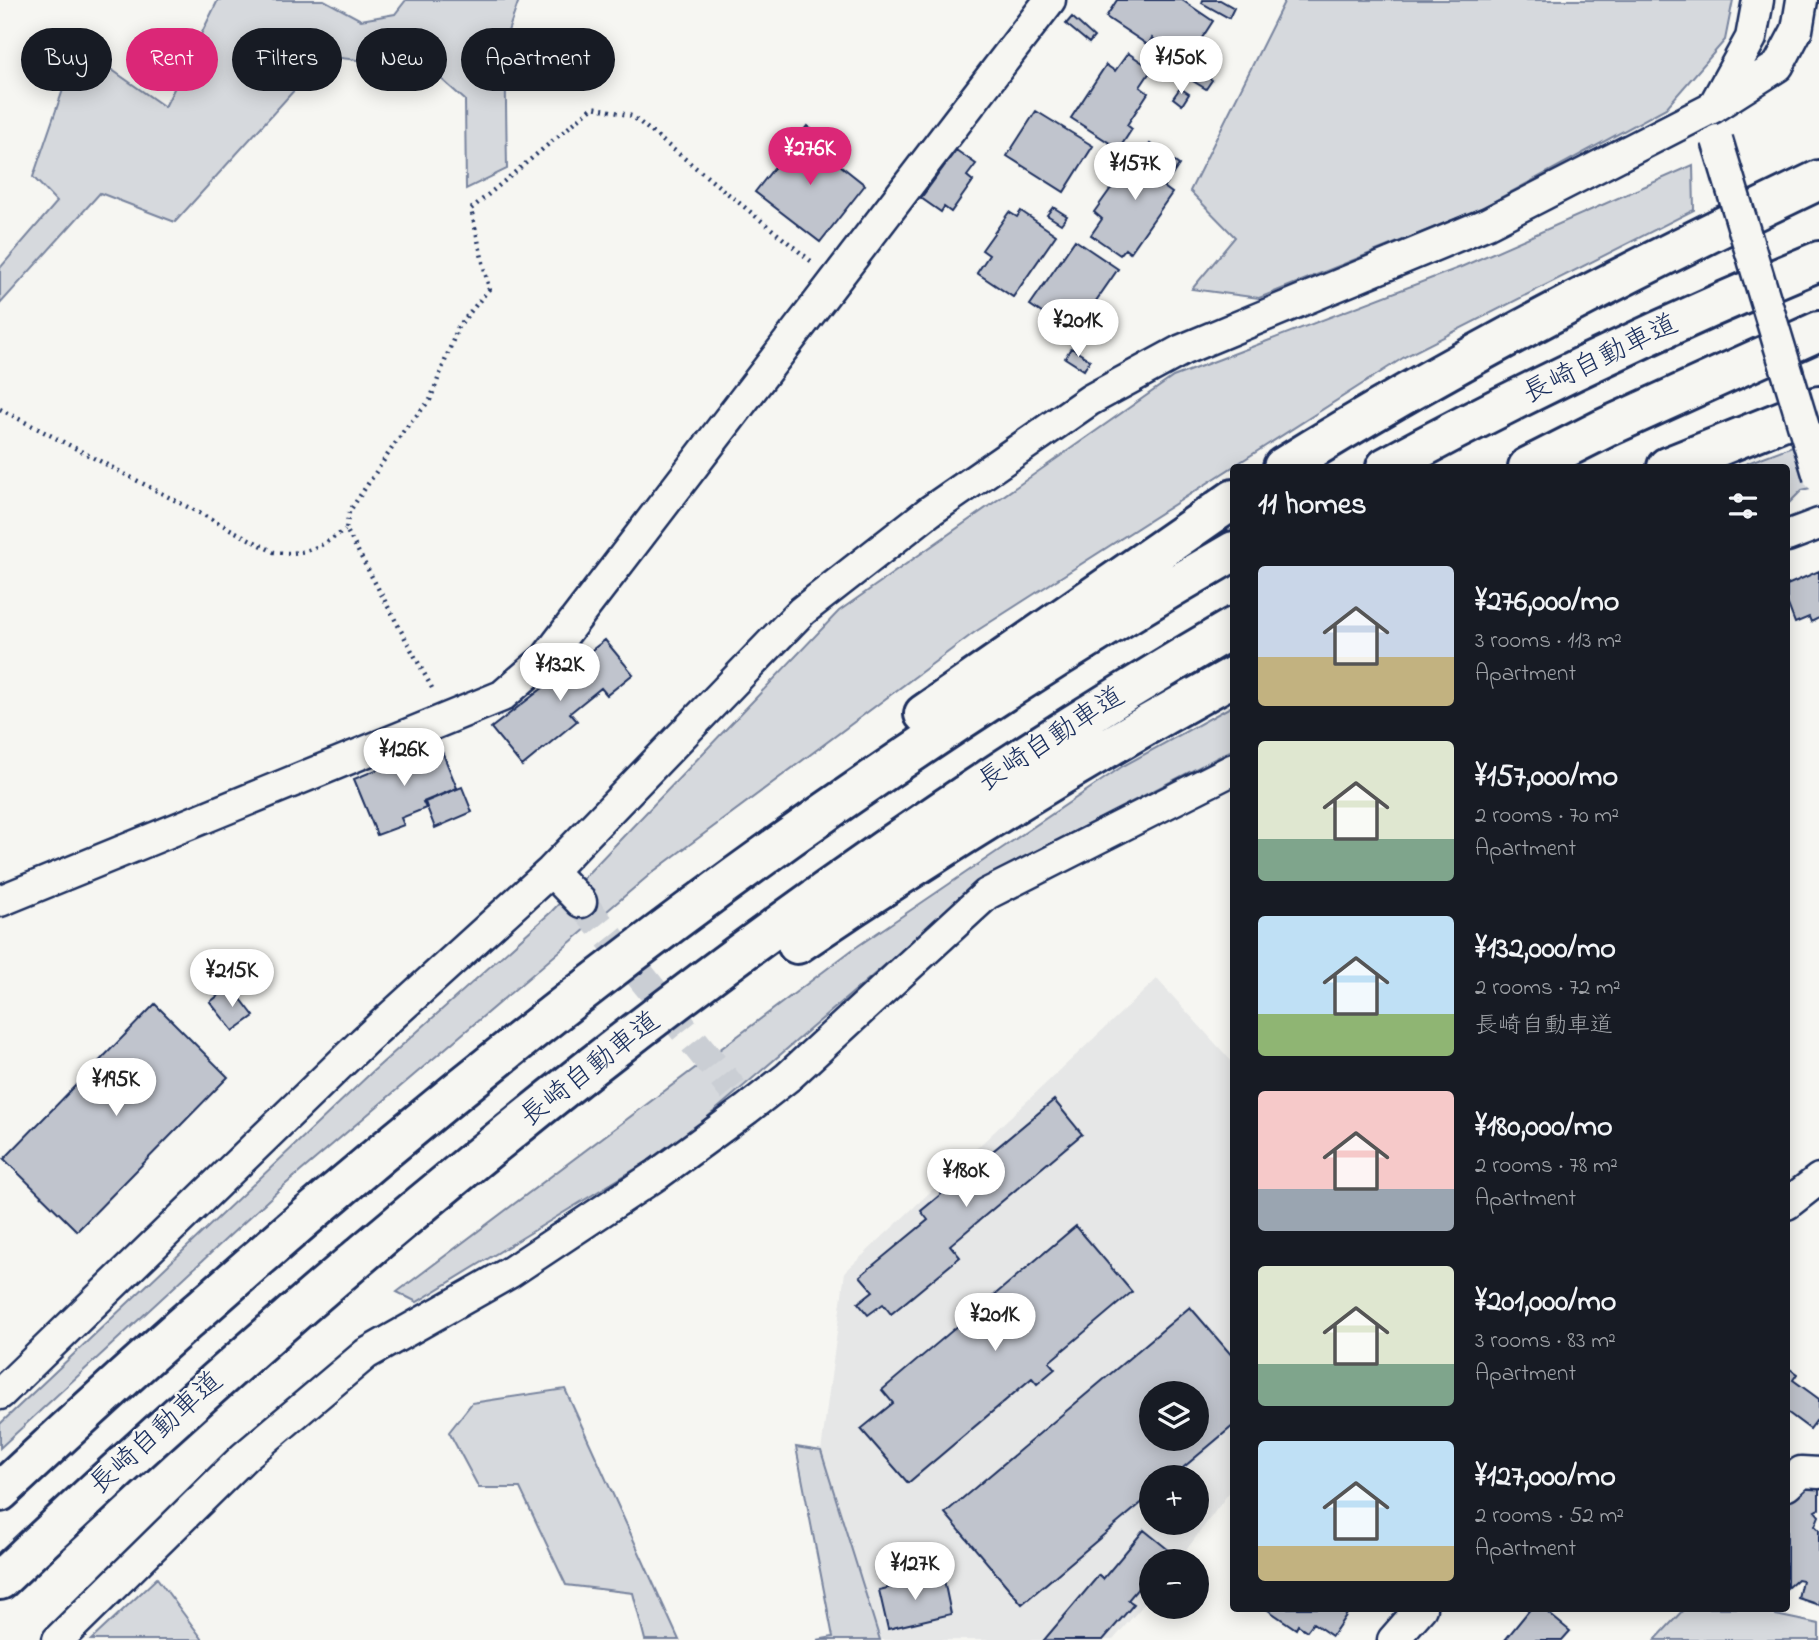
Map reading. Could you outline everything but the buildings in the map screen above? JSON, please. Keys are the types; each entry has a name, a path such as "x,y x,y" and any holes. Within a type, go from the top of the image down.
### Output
{"highway":[{"path":"1288,464 1385,403 1506,335 1668,252 1819,180"},
{"name":"長崎自動車道","path":"1392,464 1730,297 1819,261"},
{"path":"1534,464 1605,428 1819,331"},
{"path":"1674,464 1819,406"},
{"path":"0,1492 191,1316 708,878 985,669 1230,502"},
{"path":"466,1081 597,978 856,790 994,696 1230,553"},
{"name":"長崎自動車道","path":"0,1580 213,1383 374,1246 626,1041 755,943 1030,751 1230,629"},
{"path":"374,1246 799,944 932,854 1230,678"}],"street":[{"path":"0,901 502,696 546,658 1050,0"},
{"path":"1759,0 1751,38 1712,108 1717,140 1819,477"},
{"path":"0,1394 364,1041 551,871 671,743 803,611 930,511 1090,400 1182,350 1489,223 1712,108 1778,66 1797,30 1802,0"},
{"path":"1790,535 1819,524"},
{"path":"58,1640 244,1457 366,1354 509,1273 658,1174 740,1099 788,1077 987,894 1230,771"},
{"path":"551,871 581,902"},
{"path":"1790,1202 1819,1180"},
{"path":"1790,1482 1801,1472 1819,1473"},
{"path":"1393,1640 1418,1612"}],"path":[{"path":"448,716 346,530 349,512 405,429 430,400 458,327 489,289 471,209 593,107 632,116 835,281"},
{"path":"0,409 274,552 296,555 320,548 346,530"}],"shaded area":[{"path":"218,0 324,0 361,20 395,14 406,0 519,0 509,28 461,28 461,91 506,91 507,169 466,189 465,100 447,84 447,28 356,28 356,60 342,58 342,28 232,28 232,91 293,91 175,222 100,193 0,304 0,268 57,202 33,177 63,91 112,91 112,70 126,80 126,91 142,91 165,107 173,91 218,91 218,28 204,28"},
{"path":"1285,0 1733,0 1725,40 1666,108 1480,209 1259,298 1192,289 1235,237 1190,191"},
{"path":"1693,165 1694,210 1406,356 1237,464 1230,464 1230,469 975,632 654,871 280,1189 0,1448 0,1424 371,1073 551,912 839,611 1173,377 1461,267"},
{"path":"1819,436 1819,486 1802,490 1790,502 1790,464 1745,464"},
{"path":"1230,707 1230,751 990,875 676,1144 417,1302 397,1292 852,950 1123,766"},
{"path":"1157,979 1230,1060 1230,1491 1209,1519 1209,1465 1139,1465 1139,1535 1197,1535 1187,1549 1139,1549 1139,1610 1113,1640 880,1640 821,1451 845,1272"},
{"path":"565,1389 679,1640 645,1640 633,1593 566,1585 520,1488 479,1488 449,1432 472,1403"},
{"path":"796,1447 821,1451 880,1640 817,1640 833,1637"},
{"path":"157,1578 203,1640 91,1640"},
{"path":"1681,1612 1773,1612 1776,1615 1819,1624 1819,1640 1655,1640"}],"tunnel":[{"path":"581,902 733,1090"}]}
